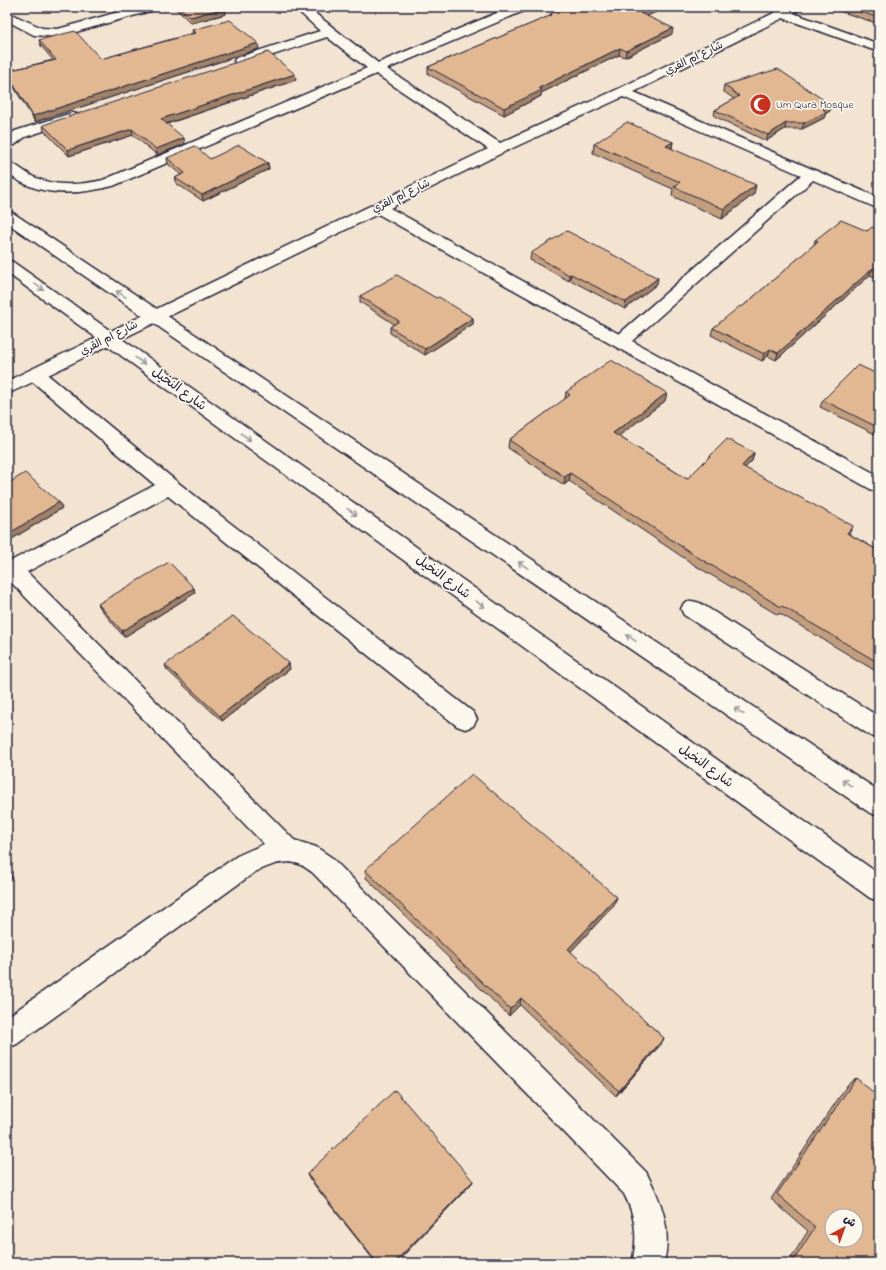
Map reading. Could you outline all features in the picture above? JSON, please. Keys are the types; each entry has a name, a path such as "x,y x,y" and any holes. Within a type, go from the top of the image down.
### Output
{"street":[{"path":"7,16 39,32 53,33 150,7"},
{"path":"300,7 329,32 377,69 499,149"},
{"path":"7,166 32,182 42,186 67,190 95,187 108,183 522,7"},
{"path":"789,11 879,48"},
{"name":"شارع ام القري","path":"7,388 499,149 624,92 789,11"},
{"path":"232,64 329,32"},
{"path":"624,92 879,204"},
{"path":"7,144 20,134 83,113"},
{"path":"620,342 811,174"},
{"path":"377,208 879,485"},
{"path":"7,216 879,805"},
{"name":"شارع النخيل","path":"7,264 879,889"},
{"path":"36,375 169,486 465,719"},
{"path":"169,486 9,571 288,851"},
{"path":"692,609 879,729"},
{"path":"7,1034 246,864 266,854 288,851 306,855 322,865 635,1183 645,1203 651,1225 651,1251 648,1263"}],"building":[{"path":"179,7 224,7 225,8 190,17"},
{"path":"565,7 654,7 640,13 673,28 626,51 620,48 539,88 542,90 504,108 428,67 552,15 550,14"},
{"path":"846,7 879,7 879,18"},
{"path":"230,20 258,43 33,116 7,74 7,71 56,60 39,40 75,31 101,59 195,33 192,30"},
{"path":"268,52 295,74 161,119 184,138 156,149 132,129 68,150 43,125"},
{"path":"778,69 831,105 823,109 826,112 804,123 786,123 768,135 715,110 739,96 724,85"},
{"path":"627,122 673,142 666,146 756,185 724,209 674,187 680,182 594,144"},
{"path":"239,145 268,163 202,195 175,178 185,173 167,158 195,146 210,159"},
{"path":"841,220 867,231 872,227 879,230 879,271 873,268 778,353 770,349 764,354 713,328 740,306 742,307 818,241 815,240"},
{"path":"567,231 658,278 626,302 571,274 569,275 531,253"},
{"path":"397,275 436,298 439,297 473,318 425,349 390,327 399,321 360,296"},
{"path":"611,360 667,393 613,433 687,479 727,439 754,453 742,466 853,526 847,533 879,551 879,663 699,558 570,473 565,477 509,440 570,395 566,392"},
{"path":"858,365 875,373 879,368 879,428 823,400"},
{"path":"25,473 59,502 10,533 7,530 7,484"},
{"path":"169,562 194,588 122,631 98,604"},
{"path":"233,616 289,663 220,716 165,665"},
{"path":"472,774 617,897 568,949 664,1038 619,1091 521,998 510,1009 365,870"},
{"path":"856,1078 879,1097 879,1263 792,1263 815,1227 777,1194"},
{"path":"395,1090 473,1181 394,1263 377,1263 307,1174"}],"place":[{"name":"Um Qura Mosque","path":"760,105"}]}
